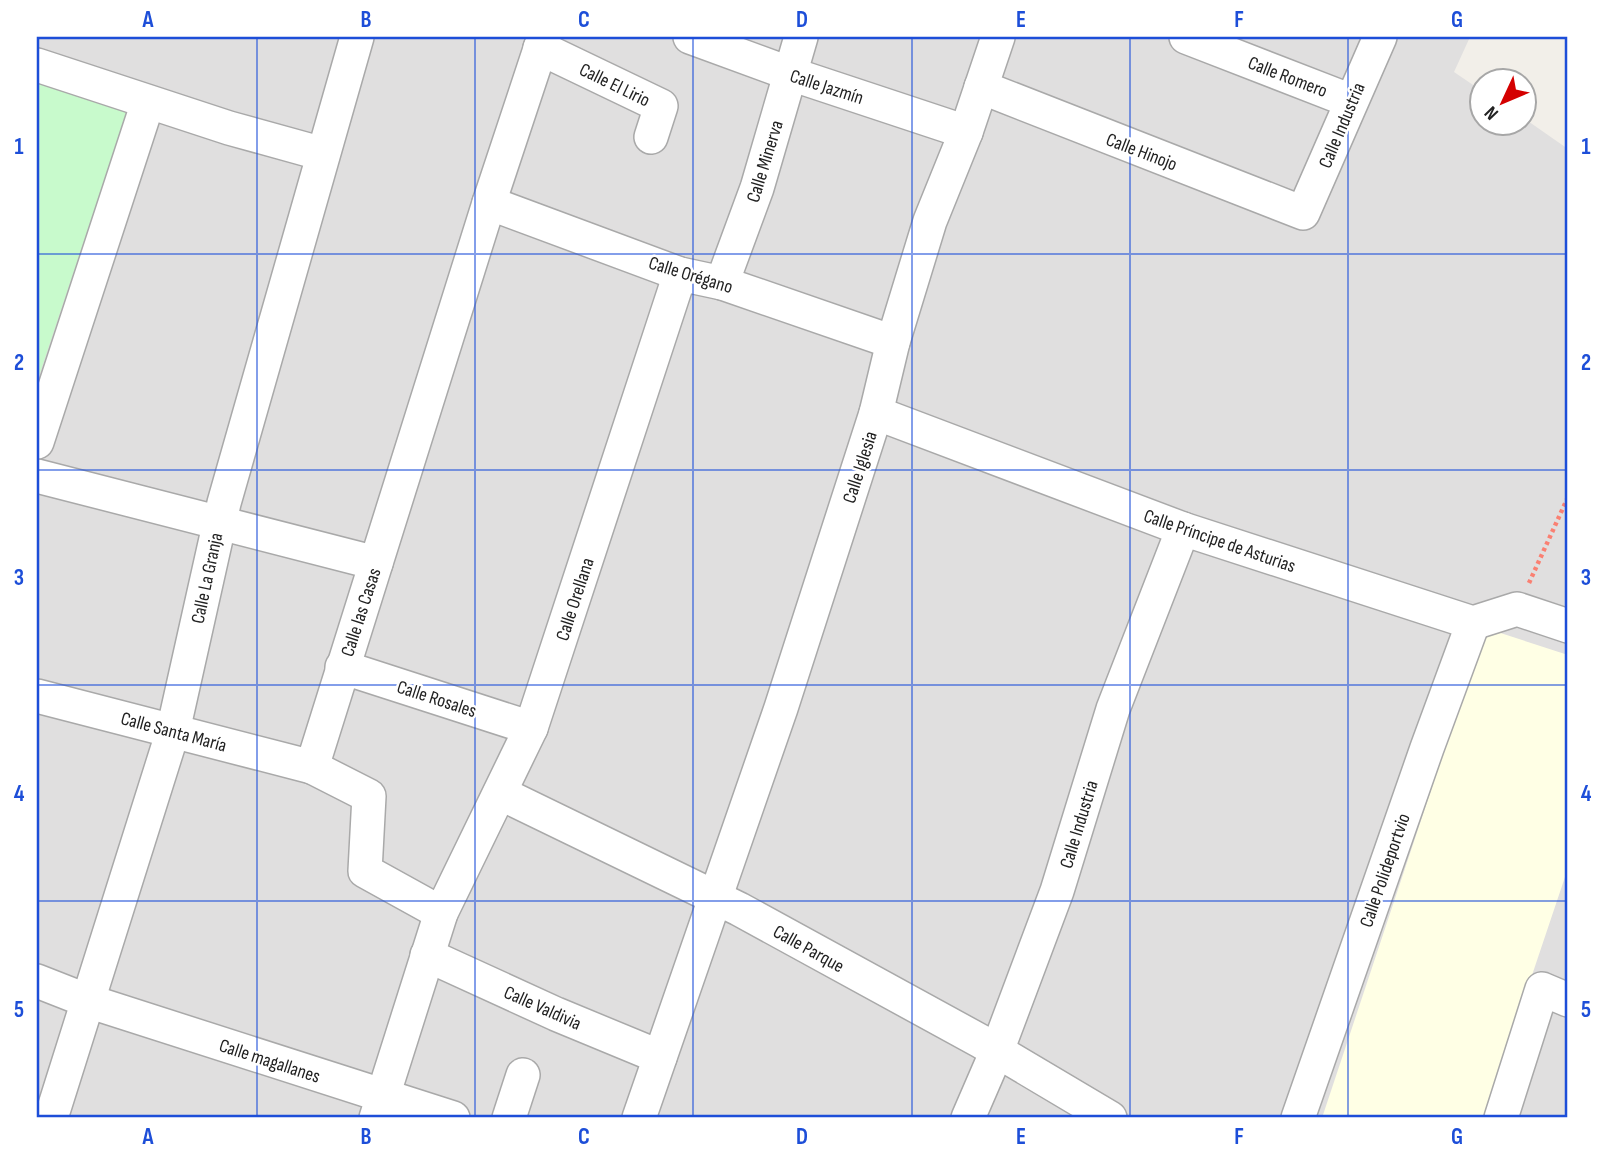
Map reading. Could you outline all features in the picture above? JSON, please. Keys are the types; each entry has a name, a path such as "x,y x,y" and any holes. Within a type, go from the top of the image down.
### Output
{"street":[{"name":"Calle La Granja","path":"51,1118 173,731 219,522 357,37"},
{"name":"Calle Jazmín","path":"690,37 791,74 966,132"},
{"name":"Calle Minerva","path":"722,283 757,188 801,37"},
{"name":"Calle Iglesia","path":"639,1118 781,708 876,413 893,342 930,220 966,132 998,37"},
{"name":"Calle Romero","path":"1186,37 1350,101"},
{"name":"Calle Industria","path":"1303,214 1380,37"},
{"name":"Calle El Lirio","path":"542,42 661,107 652,137"},
{"name":"Calle las Casas","path":"312,767 542,42"},
{"path":"37,65 229,128 323,154"},
{"name":"Calle Hinojo","path":"981,87 1303,214"},
{"path":"37,442 148,102"},
{"name":"Calle Orégano","path":"489,203 680,274 722,283 893,342"},
{"name":"Calle Orellana","path":"441,913 531,728 680,274"},
{"name":"Calle Príncipe de Asturias","path":"876,413 1183,529 1473,623"},
{"path":"37,476 376,563"},
{"name":"Calle Industria","path":"968,1118 997,1051 1057,891 1114,709 1183,529"},
{"path":"1473,623 1517,609 1568,626"},
{"name":"Calle Polideportvio","path":"1298,1118 1473,623"},
{"name":"Calle Rosales","path":"342,667 531,728"},
{"name":"Calle Santa María","path":"37,696 312,767"},
{"path":"312,767 369,796 365,871 441,913 379,1107"},
{"name":"Calle Parque","path":"500,793 716,897 997,1051 1106,1117"},
{"name":"Calle Valdivia","path":"427,955 555,1014 660,1057"},
{"name":"Calle magallanes","path":"37,981 379,1107 453,1118"},
{"path":"1501,1118 1542,989 1568,1000"},
{"path":"509,1118 523,1075"}],"path":[{"path":"1517,609 1568,497"}],"shaded area":[{"path":"37,37 1470,37 1454,72 1468,82 1468,136 1538,136 1538,128 1568,149 1568,1118 37,1118"},
{"path":"1485,628 1568,655 1568,868 1484,1118 1322,1118"}],"green space":[{"path":"37,78 127,112 37,382"}]}
